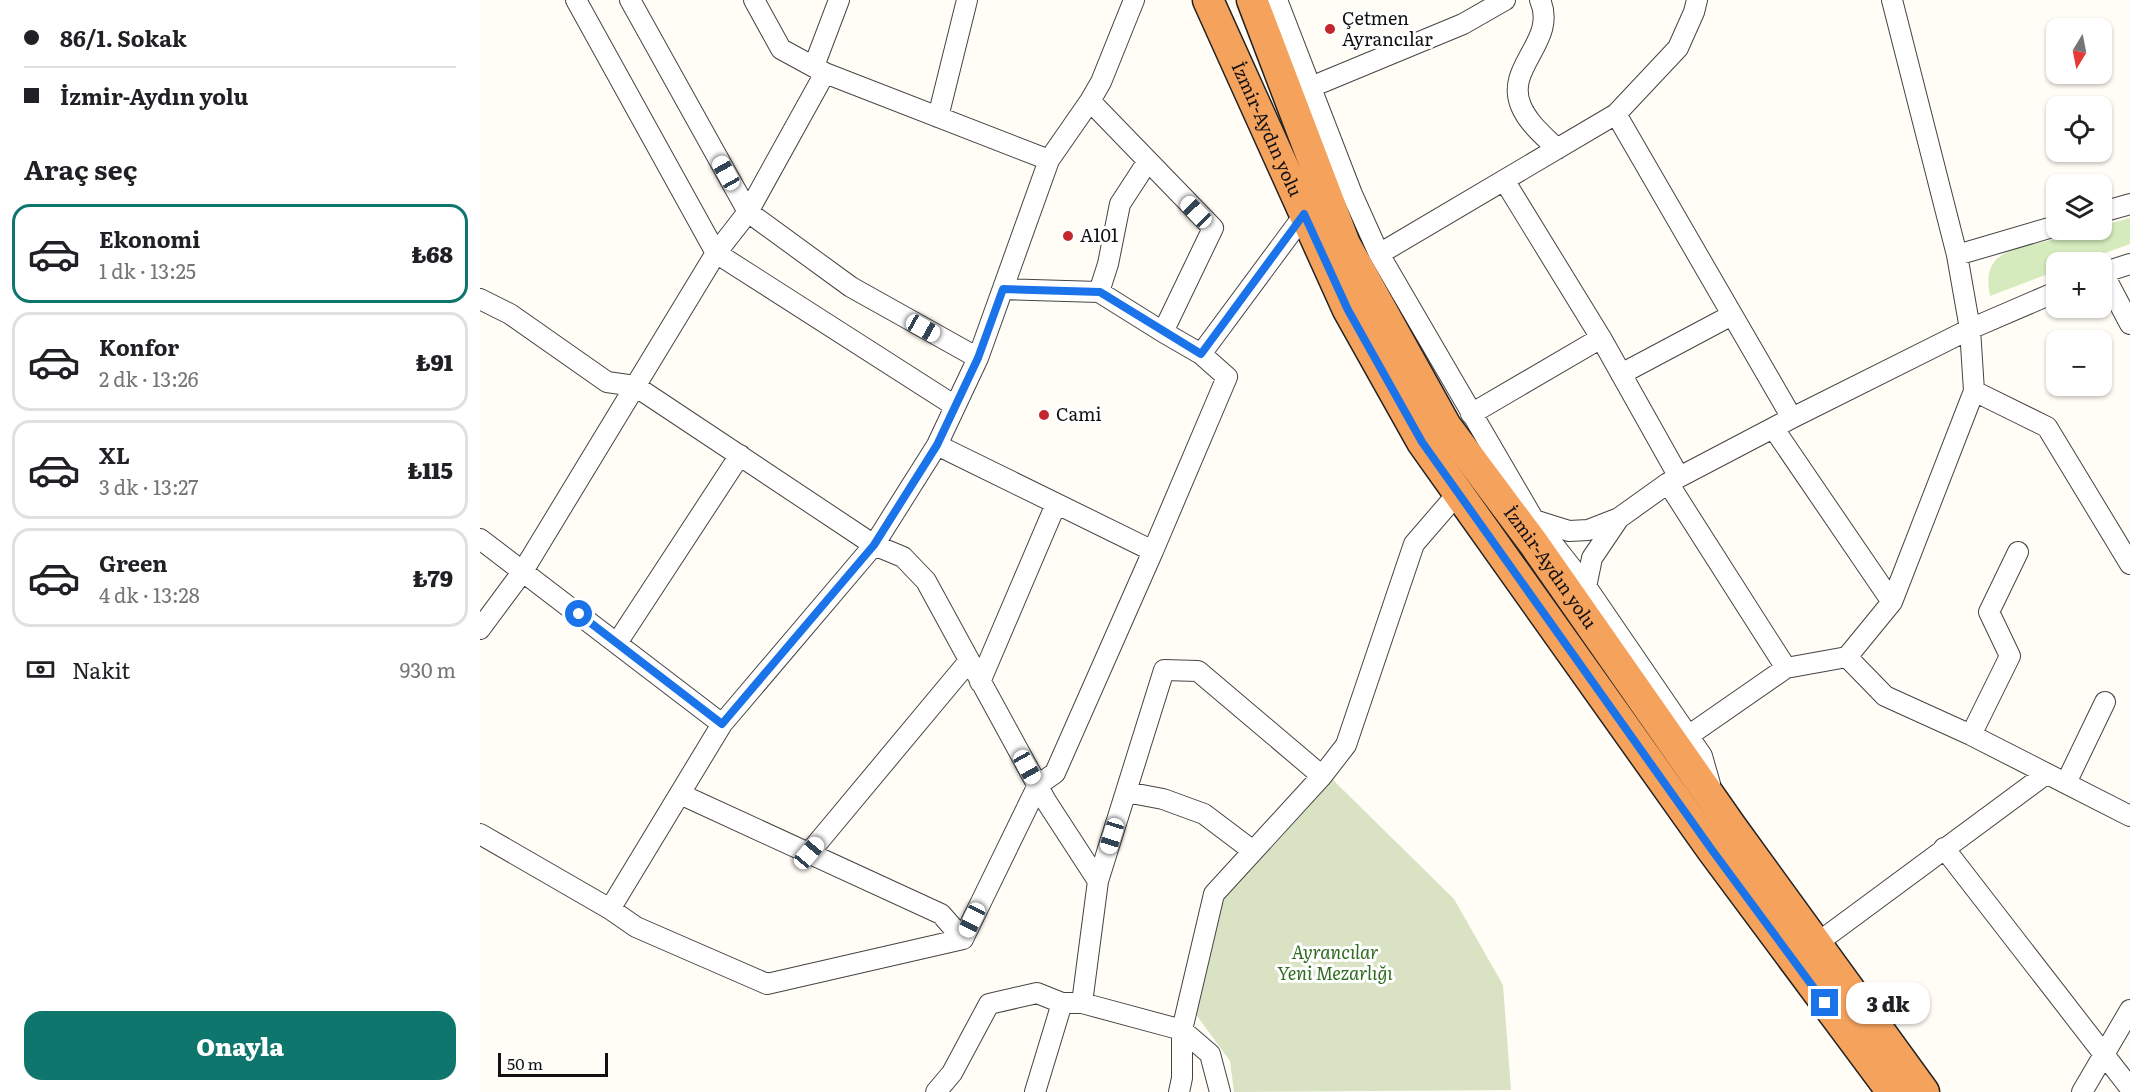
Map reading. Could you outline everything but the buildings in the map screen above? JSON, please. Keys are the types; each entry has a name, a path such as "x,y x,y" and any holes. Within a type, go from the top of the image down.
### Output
{"highway":[{"name":"İzmir-Aydın yolu","path":"1208,0 1348,310 1422,442 1712,850 1892,1092"},
{"name":"İzmir-Aydın yolu","path":"1252,0 1345,244 1446,426 1504,503 1534,532 1716,804 1924,1092"}],"street":[{"path":"576,0 716,253 955,406"},
{"path":"630,0 748,212 851,287 978,358"},
{"path":"754,0 782,49 819,70 1049,160"},
{"path":"480,629 524,571 716,253 748,212 819,70 839,0"},
{"path":"938,117 967,0"},
{"path":"610,909 722,724 874,545 937,445 978,358 1049,160 1101,82 1134,0"},
{"path":"1277,0 1352,194 1379,254 1471,414 1534,532 1586,586 1702,756 1716,804"},
{"path":"1311,87 1463,24 1505,0"},
{"path":"1540,0 1544,20 1543,32 1517,81 1517,96 1529,121 1557,149"},
{"path":"1379,254 1616,114 1678,48 1694,12 1696,0"},
{"path":"1688,736 1786,668 1847,657 1892,602 1974,391 1970,329 1957,255 1892,0"},
{"path":"1090,101 1213,228 1163,332"},
{"path":"1616,114 1791,418"},
{"path":"1100,292 1120,204 1148,161"},
{"path":"1504,180 1621,374 1673,480 1786,668"},
{"path":"2112,209 2130,204"},
{"path":"1201,354 1304,214"},
{"path":"1957,255 2046,229"},
{"path":"2112,270 2130,264"},
{"path":"963,939 1038,785 1055,773 1227,377 1201,354 1100,292 1003,289"},
{"path":"2112,291 2130,324"},
{"path":"1534,532 1588,530 1619,518 1673,480 1774,429 1791,418 1970,329 2046,296"},
{"path":"480,299 510,314 607,382 635,386 874,545 903,557 926,581 1038,785 1098,881"},
{"path":"1621,374 1732,315"},
{"path":"1471,414 1600,338"},
{"path":"1974,391 2047,427 2130,564"},
{"path":"1774,429 1892,602"},
{"path":"937,445 1153,551"},
{"path":"617,643 740,455"},
{"path":"1179,1092 1182,1078 1182,1030 1214,894 1322,776 1346,745 1414,544 1458,493"},
{"path":"980,682 1056,504"},
{"path":"1586,586 1592,558 1619,518"},
{"path":"480,539 722,724"},
{"path":"1971,735 2010,656 1989,612 2018,552"},
{"path":"1847,657 1885,696 1971,735 2130,816"},
{"path":"809,853 969,661"},
{"path":"1082,1003 1098,881 1164,670 1198,671 1322,776"},
{"path":"2066,783 2105,702"},
{"path":"1816,944 2046,774"},
{"path":"1126,792 1163,799 1204,814 1253,851"},
{"path":"680,794 941,914 963,939"},
{"path":"480,834 610,909 636,927 767,984 963,939"},
{"path":"1944,848 2130,1088"},
{"path":"936,1092 952,1073 989,1004 1038,993 1062,1003 1082,1003 1182,1030 1210,1054 1220,1092"},
{"path":"1035,1092 1062,1003"},
{"path":"2082,1092 2130,1010"}],"green space":[{"path":"2130,218 2130,244 2108,252 2046,252 2046,275 1990,296 1988,282 1990,271 1994,262 2009,251 2051,240 2112,240 2112,223"},
{"name":"Ayrancılar Yeni Mezarlığı","path":"1330,777 1454,899 1503,985 1511,1090 1234,1092 1230,1061 1195,1013 1216,905"}],"place":[{"name":"Çetmen Ayrancılar","path":"1330,29"},
{"name":"A101","path":"1068,236"},
{"name":"Cami","path":"1044,415"}],"route":[{"path":"579,614 722,724 874,545 937,445 978,358 1003,289 1100,292 1201,354 1304,214 1348,310 1422,442 1712,850 1825,1003"}]}
